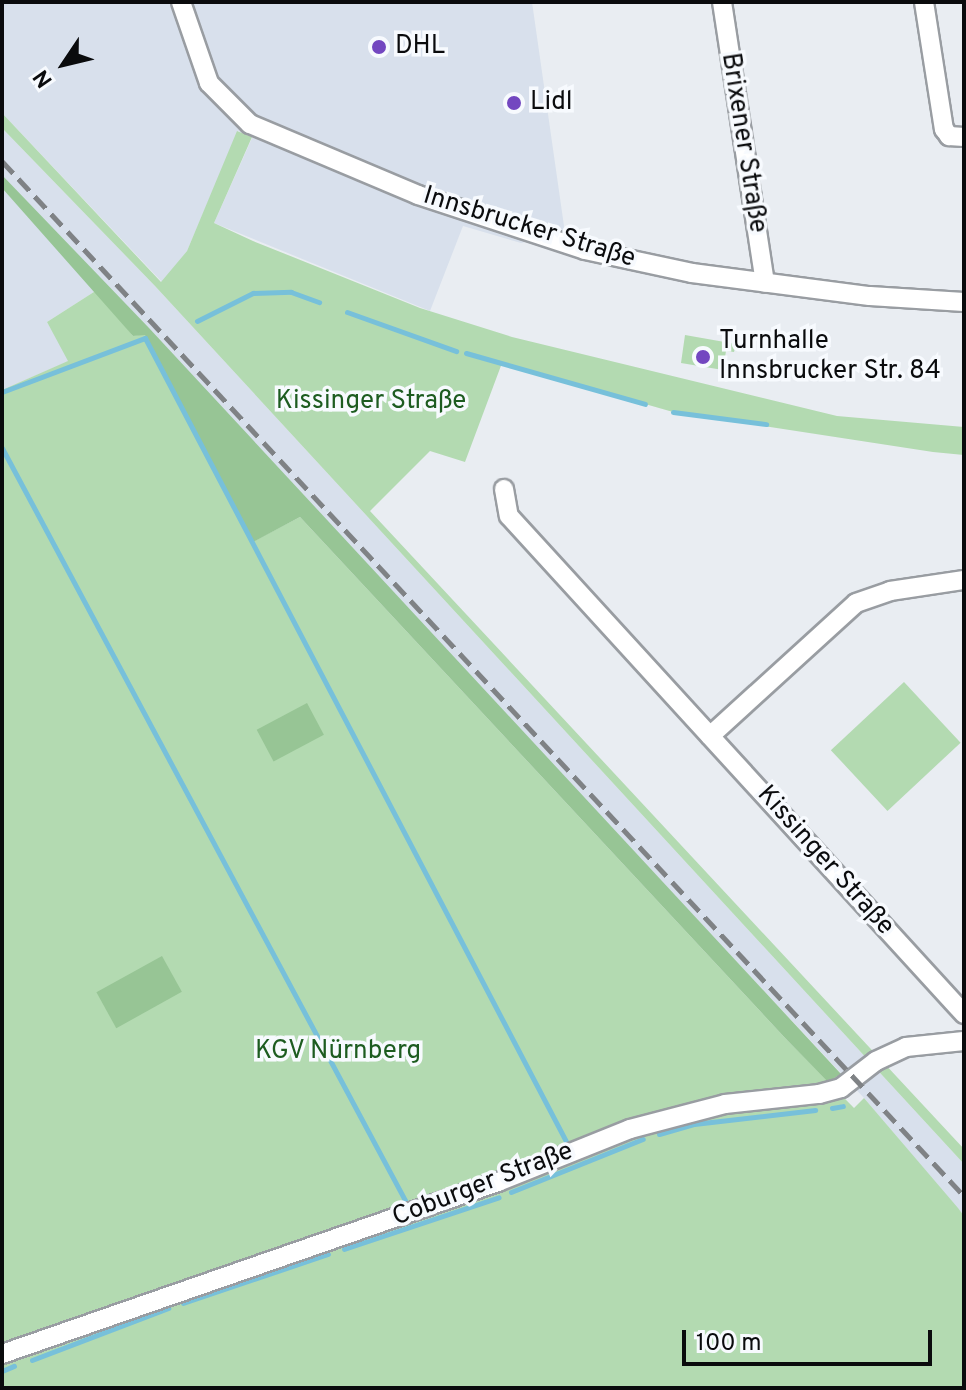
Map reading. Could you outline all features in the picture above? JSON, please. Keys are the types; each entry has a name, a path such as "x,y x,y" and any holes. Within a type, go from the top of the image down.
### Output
{"street":[{"name":"Innsbrucker Straße","path":"181,2 209,83 250,124 481,218 585,250 765,283 964,302"},
{"name":"Brixener Straße","path":"722,2 765,283"},
{"path":"924,2 944,129 949,136 964,137"},
{"name":"Kissinger Straße","path":"504,489 509,516 964,1014"},
{"path":"710,736 856,603 890,591 964,580"},
{"name":"Coburger Straße","path":"2,1354 498,1182 630,1129 725,1104 819,1094 841,1088 906,1047 964,1041"}],"shaded area":[{"path":"532,2 565,233 521,243 463,226 430,311 214,223 252,138 238,131 187,251 162,282 2,113 2,4"},
{"path":"2,128 155,286 964,1164 964,1216 864,1098 2,175"},
{"path":"2,188 97,290 47,322 69,361 2,390"}],"green space":[{"path":"2,113 161,282 187,251 237,131 252,137 214,223 253,241 420,308 512,337 837,416 964,427 964,455 933,452 673,412 502,363 465,462 430,451 370,511 964,1149 964,1164 155,286 2,128"},
{"path":"2,175 149,328 841,1074 828,1082 786,1039 300,517 253,542 145,335 133,336 2,188"},
{"name":"KGV Nürnberg","path":"97,290 133,336 145,334 254,541 300,517 786,1039 854,1108 864,1098 958,1208 964,1216 964,1388 2,1388 2,390 68,361 47,322"},
{"name":"Turnhalle Innsbrucker Str. 84","path":"685,335 736,344 734,352 726,351 723,370 681,363"},
{"path":"904,682 961,743 887,811 831,750"},
{"path":"307,703 324,735 274,762 257,730"},
{"path":"162,956 182,992 116,1028 96,992"}],"waterway":[{"path":"197,321 253,293 291,292 319,302"},
{"path":"347,312 456,351"},
{"path":"145,338 567,1143"},
{"path":"2,392 145,338"},
{"path":"466,353 645,404"},
{"path":"673,412 766,424"},
{"path":"2,448 406,1202"},
{"path":"832,1108 843,1106"},
{"path":"659,1134 694,1124 815,1110"},
{"path":"511,1192 643,1139"},
{"path":"344,1249 499,1197"},
{"path":"183,1303 328,1254"},
{"path":"32,1360 168,1308"},
{"path":"2,1371 14,1366"}],"railway":[{"path":"2,161 964,1196"}],"place":[{"name":"DHL","path":"379,47"},
{"name":"Lidl","path":"514,103"},
{"name":"Turnhalle Innsbrucker Str. 84","path":"703,357"}]}
